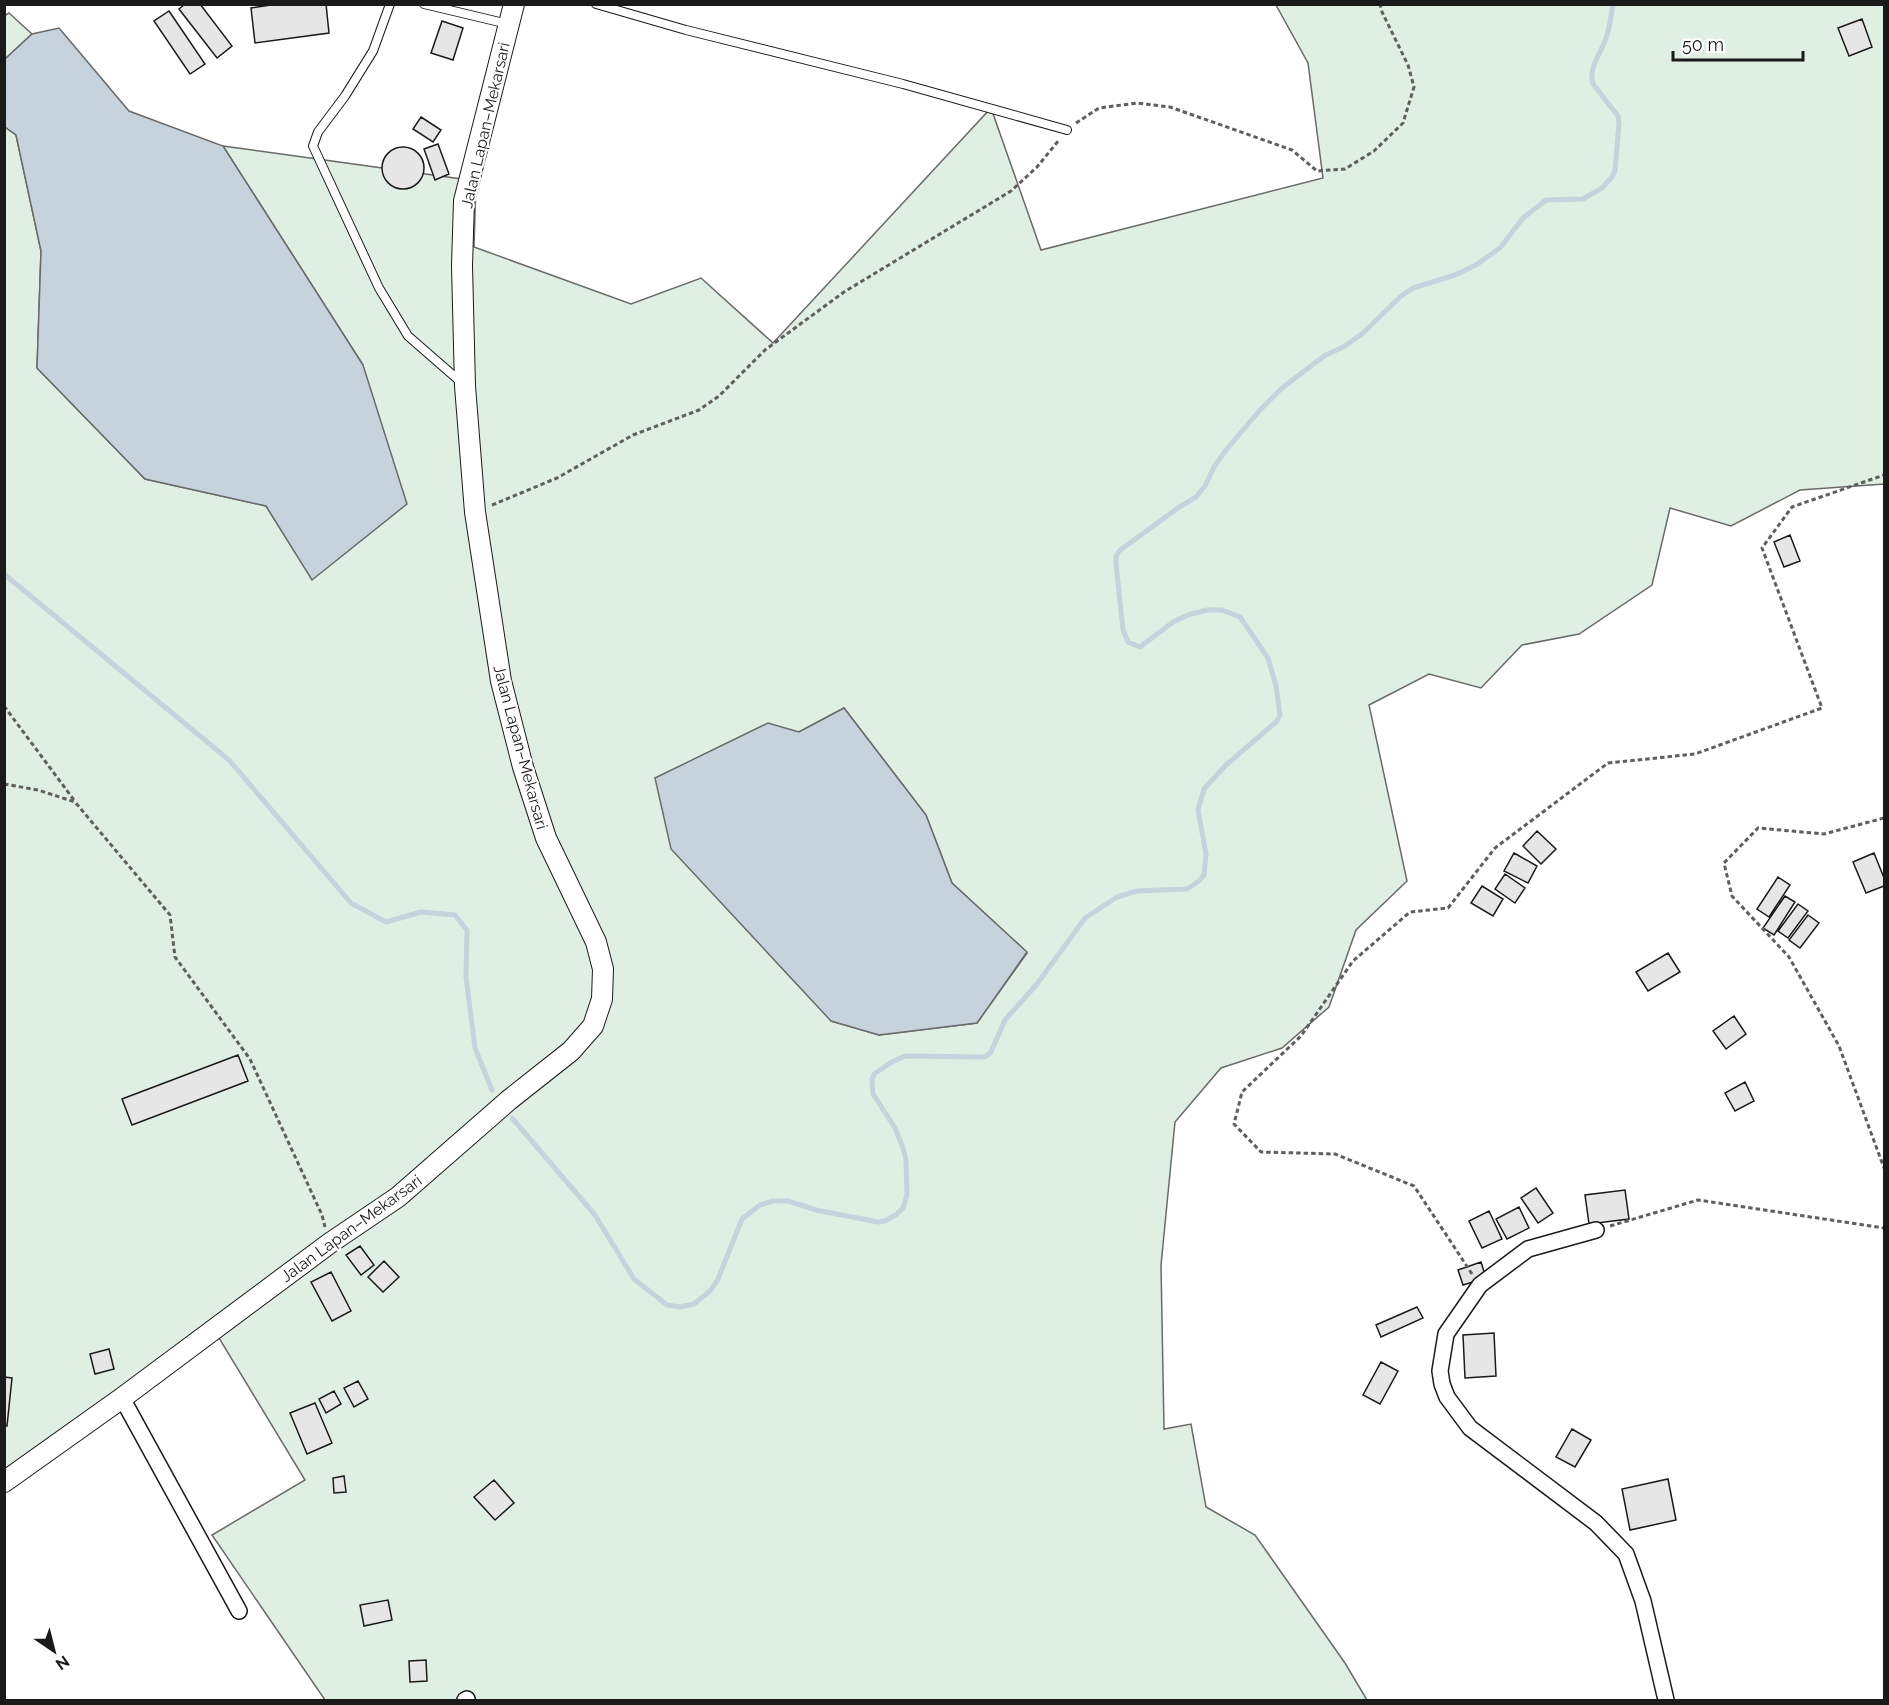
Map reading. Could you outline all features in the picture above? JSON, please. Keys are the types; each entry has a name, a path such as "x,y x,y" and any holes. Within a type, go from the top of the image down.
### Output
{"street":[{"name":"Jalan Lapan–Mekarsari","path":"4,1482 122,1398 330,1243 398,1197 509,1100 571,1051 593,1026 602,999 603,969 596,942 546,838 523,767 501,681 476,512 465,386 462,266 464,201 514,4"},
{"path":"1596,1230 1528,1249 1480,1285 1446,1334 1440,1371 1447,1397 1470,1428 1596,1523 1626,1554 1643,1601 1666,1701"},
{"path":"122,1398 239,1611"}],"lane":[{"path":"390,4 373,51 345,96 318,132 313,146 379,288 408,336 465,386"},
{"path":"424,4 508,24"},
{"path":"596,4 686,30 903,84 1067,130"}],"path":[{"path":"476,512 557,478 633,435 699,410 719,396 765,350 844,292 1011,191 1037,167 1067,130 1100,108 1137,102 1170,107 1292,150 1317,171 1345,169 1374,151 1403,123 1413,87 1407,65 1380,4"},
{"path":"1480,1285 1414,1186 1335,1154 1261,1152 1234,1124 1242,1092 1300,1036 1353,961 1410,912 1448,908 1495,848 1608,763 1695,754 1822,708 1762,548 1792,507 1884,475"},
{"path":"4,706 75,802 170,915 175,957 250,1059 322,1215 330,1243"},
{"path":"4,784 38,790 75,802"},
{"path":"1884,818 1824,834 1758,828 1724,863 1732,896 1789,957 1839,1046 1884,1166"},
{"path":"1596,1230 1698,1200 1884,1228"}],"green space":[{"path":"1276,5 1884,5 1884,484 1800,490 1731,526 1670,508 1652,585 1579,634 1522,645 1481,688 1429,674 1369,705 1407,881 1356,930 1329,1007 1282,1048 1221,1068 1175,1122 1161,1265 1164,1429 1191,1424 1206,1507 1255,1535 1345,1663 1367,1700 325,1700 212,1535 305,1480 213,1328 5,1469 5,127 16,135 41,251 37,368 145,479 266,506 312,579 363,365 223,146 476,181 474,247 631,304 701,278 773,343 991,108 1041,250 1323,178 1308,63","holes":["844,708 926,815 952,883 1027,953 977,1023 879,1035 831,1021 799,732"]},
{"path":"9,13 32,34 5,59 4,16"}],"shaded area":[{"path":"59,28 129,111 223,146 363,365 407,504 312,580 266,506 145,479 37,368 41,251 16,135 5,127 5,59 32,34"},
{"path":"844,708 926,815 952,883 1027,952 977,1023 879,1035 831,1021 671,849 655,778 768,723 799,732"}],"building":[{"path":"185,4 200,4 232,46 217,58 179,9"},
{"path":"278,4 326,4 329,33 255,43 251,8"},
{"path":"169,11 205,64 190,74 154,21"},
{"path":"1862,19 1872,47 1849,56 1838,28"},
{"path":"442,21 463,28 453,60 431,53"},
{"path":"421,117 441,130 433,142 413,129"},
{"path":"438,144 449,174 435,180 424,149"},
{"path":"403,147 411,148 418,153 423,160 423,176 418,183 411,188 403,189 395,188 388,183 383,176 382,168 383,160 388,153 395,148"},
{"path":"1790,535 1800,561 1784,567 1774,542"},
{"path":"1537,831 1556,849 1541,864 1523,846"},
{"path":"1514,853 1537,866 1528,883 1504,871"},
{"path":"1874,853 1884,878 1884,886 1866,893 1853,862"},
{"path":"1505,874 1525,888 1515,903 1495,889"},
{"path":"1778,877 1790,885 1769,917 1757,909"},
{"path":"1482,886 1503,899 1493,916 1471,903"},
{"path":"1785,896 1795,902 1774,935 1763,928"},
{"path":"1798,904 1808,911 1788,938 1778,931"},
{"path":"1808,915 1819,923 1800,948 1789,940"},
{"path":"1668,953 1680,972 1648,991 1636,972"},
{"path":"1734,1016 1746,1034 1726,1049 1713,1031"},
{"path":"238,1055 248,1081 132,1125 122,1099"},
{"path":"1745,1082 1754,1101 1735,1111 1725,1093"},
{"path":"1536,1188 1553,1213 1538,1223 1521,1198"},
{"path":"1625,1190 1629,1219 1589,1224 1585,1195"},
{"path":"1519,1207 1529,1228 1507,1239 1496,1219"},
{"path":"1489,1211 1502,1239 1482,1248 1469,1221"},
{"path":"360,1246 374,1265 361,1275 346,1255"},
{"path":"384,1261 399,1277 383,1292 368,1277"},
{"path":"1481,1262 1486,1278 1463,1285 1458,1270"},
{"path":"331,1272 351,1311 332,1321 311,1282"},
{"path":"1417,1307 1423,1318 1381,1337 1376,1325"},
{"path":"1494,1333 1496,1376 1465,1378 1463,1335"},
{"path":"109,1349 114,1369 95,1374 90,1354"},
{"path":"1381,1362 1398,1371 1380,1404 1363,1395"},
{"path":"4,1377 12,1378 7,1426 4,1426"},
{"path":"358,1381 368,1399 354,1407 344,1388"},
{"path":"334,1391 341,1404 326,1413 319,1399"},
{"path":"315,1403 332,1443 307,1454 290,1413"},
{"path":"1572,1429 1591,1440 1575,1467 1556,1457"},
{"path":"344,1476 346,1492 334,1493 333,1478"},
{"path":"1668,1479 1676,1520 1630,1530 1622,1489"},
{"path":"494,1480 514,1503 495,1520 474,1497"},
{"path":"388,1600 392,1620 364,1626 360,1605"},
{"path":"426,1660 427,1681 410,1682 409,1661"}],"waterway":[{"path":"512,1118 595,1215 634,1279 667,1305 680,1307 694,1304 711,1290 718,1279 742,1219 760,1205 773,1201 788,1201 816,1210 878,1222 885,1221 903,1208 907,1195 906,1160 895,1128 873,1094 874,1074 905,1056 985,1057 991,1052 1005,1020 1037,984 1085,918 1117,897 1137,891 1187,889 1199,881 1204,875 1206,854 1198,810 1204,789 1225,766 1277,721 1280,715 1276,686 1268,658 1240,617 1222,610 1207,610 1173,622 1140,647 1128,642 1123,630 1116,564 1119,551 1196,497 1226,450 1282,388 1324,356 1345,346 1363,333 1400,297 1413,288 1455,275 1476,265 1500,248 1523,218 1546,200 1583,199 1602,188 1612,177 1615,171 1618,116 1593,84 1592,72 1604,44 1613,4"},
{"path":"4,574 229,760 351,903 386,922 421,912 455,915 467,930 466,977 475,1048 492,1090"}]}
